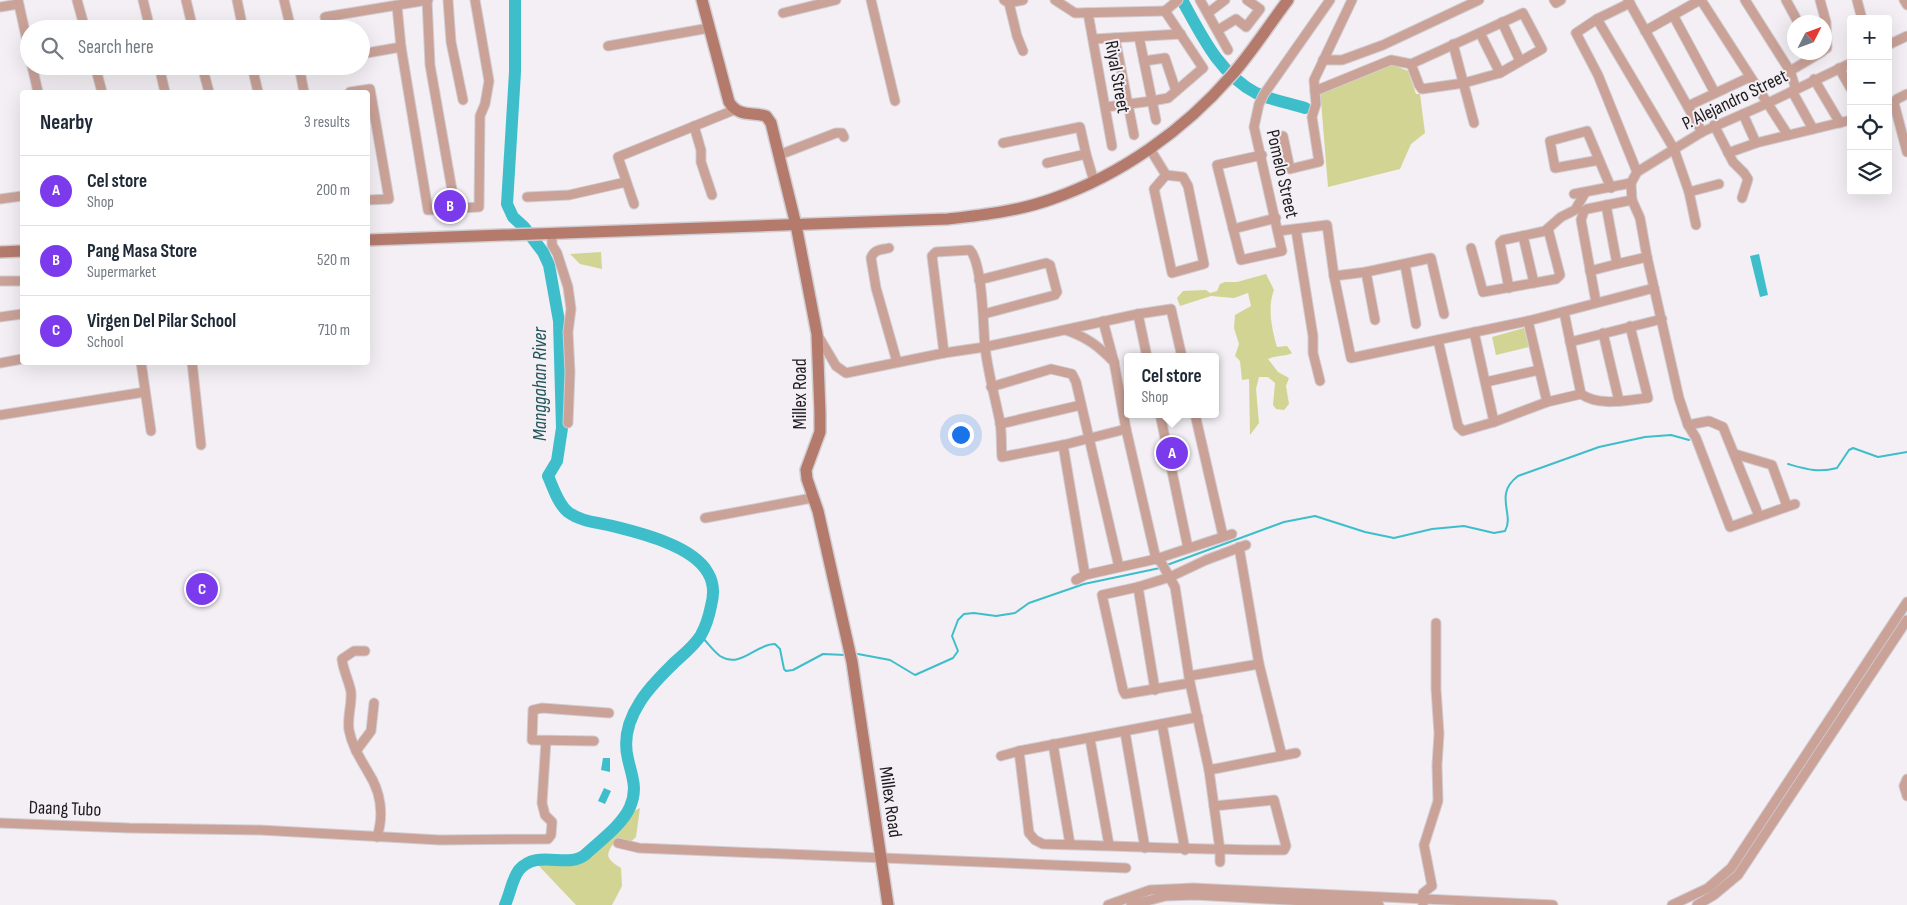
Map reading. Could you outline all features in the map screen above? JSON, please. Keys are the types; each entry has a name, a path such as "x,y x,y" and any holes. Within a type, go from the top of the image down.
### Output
{"street":[{"path":"77,0 83,20"},
{"path":"143,0 148,20"},
{"path":"186,0 191,20"},
{"path":"237,0 241,20"},
{"path":"284,0 289,20"},
{"path":"326,20 325,17 428,0 430,65 455,207 455,218"},
{"path":"448,0 451,42 463,100"},
{"path":"401,3 401,47 428,210 479,207 480,116 489,81 475,0"},
{"path":"634,204 618,157 734,110 726,92 702,0"},
{"path":"783,13 836,0"},
{"path":"871,0 895,101"},
{"path":"1023,0 1007,1 1023,51"},
{"path":"1055,0 1075,13 1164,11 1178,0"},
{"path":"1200,0 1228,50"},
{"path":"1208,13 1225,0"},
{"path":"1218,30 1236,19 1246,27 1260,9 1247,0"},
{"path":"370,240 948,219 999,212 1052,199 1094,181 1169,136 1204,105 1232,75 1288,0"},
{"name":"Pomelo Street","path":"1233,229 1241,260 1282,251 1262,155 1254,127 1259,104 1264,94 1330,0"},
{"path":"1283,136 1290,169 1320,162 1312,117 1316,104 1314,80 1352,0"},
{"path":"1323,60 1342,60 1383,45 1479,0"},
{"path":"1554,0 1556,3 1561,0"},
{"path":"1645,32 1700,0 1788,135"},
{"path":"1745,0 1790,71 1794,90 1813,129"},
{"path":"1786,0 1794,15"},
{"path":"1820,0 1824,15"},
{"path":"1857,0 1861,15"},
{"path":"1904,0 1907,6"},
{"path":"1702,132 1629,1 1576,32 1598,74 1637,172 1631,183 1632,200 1640,218 1679,398 1688,425 1696,438 1730,527 1791,505 1772,465 1735,454"},
{"path":"0,7 18,2 22,20"},
{"path":"1106,107 1168,98 1203,68 1164,11"},
{"name":"Riyal Street","path":"1088,13 1112,146"},
{"path":"1315,91 1391,60 1411,64 1523,13 1542,48 1500,73 1464,83 1422,89 1411,64"},
{"path":"1673,15 1715,93"},
{"path":"1598,19 1674,149 1690,192 1696,225"},
{"path":"1502,22 1520,61"},
{"path":"608,46 709,28"},
{"path":"1480,33 1500,73"},
{"path":"1094,40 1181,34"},
{"path":"1892,43 1907,36"},
{"path":"1139,37 1156,120"},
{"path":"1115,38 1134,135"},
{"path":"1453,44 1474,123"},
{"path":"370,52 401,47"},
{"path":"1144,61 1165,58 1176,91"},
{"path":"1790,71 1808,60"},
{"name":"P. Alejandro Street","path":"1637,172 1714,125 1768,103 1814,79 1847,65"},
{"path":"1840,68 1847,81"},
{"path":"34,75 38,90"},
{"path":"97,75 101,90"},
{"path":"161,75 165,90"},
{"path":"204,75 208,90"},
{"path":"254,75 258,90"},
{"path":"301,75 304,90"},
{"path":"1688,106 1750,77"},
{"path":"1814,79 1840,123"},
{"path":"370,90 389,199 370,200"},
{"path":"1907,94 1897,98 1894,102 1907,152"},
{"name":"Millex Road","path":"734,110 766,116 771,123 796,225 817,334 820,432 806,470 807,479 818,511 852,662 888,905"},
{"path":"1743,114 1756,143"},
{"path":"1728,153 1756,143 1847,121"},
{"path":"1714,125 1733,162 1744,172 1748,179 1742,198"},
{"path":"694,126 701,150 701,162 712,195"},
{"path":"1003,143 1080,127 1094,181"},
{"path":"1599,160 1555,168 1550,141 1587,131 1611,188"},
{"path":"779,155 836,133 842,133 844,137"},
{"path":"1150,149 1166,175"},
{"path":"1047,163 1086,154"},
{"path":"1262,155 1217,165 1233,229 1276,218"},
{"path":"1166,175 1183,177 1188,186 1204,264 1172,273 1154,189 1166,175"},
{"path":"527,197 569,195 626,182"},
{"path":"1574,194 1631,183"},
{"path":"1690,192 1719,184"},
{"path":"1509,288 1500,245 1503,240 1545,231 1561,217 1575,210 1585,193"},
{"path":"0,199 20,196"},
{"path":"1596,302 1581,220 1584,211 1632,200"},
{"path":"1606,205 1617,264"},
{"path":"1278,231 1326,225 1334,276 1351,358 1528,321 1654,288"},
{"path":"1472,248 1483,292 1534,284 1556,278 1560,275 1548,229"},
{"path":"1296,230 1313,336 1313,353 1320,381"},
{"path":"550,234 552,245 557,253 568,287 571,309 568,332 570,372 568,423"},
{"path":"1523,236 1534,284"},
{"path":"889,248 876,250 871,258 876,288 897,362"},
{"path":"944,353 932,256 936,252 970,250 974,255 979,280 984,314 985,347 991,387 1000,424 1002,457 1063,445 1126,429"},
{"path":"0,252 20,251"},
{"path":"1590,272 1647,257"},
{"path":"1334,276 1405,265 1431,258 1444,314"},
{"path":"979,280 1046,263 1050,265 1058,292 1055,295 984,314"},
{"path":"1405,265 1416,324"},
{"path":"1366,272 1375,320"},
{"path":"0,281 20,281"},
{"path":"817,334 836,366 846,373 944,353 985,347 1138,314 1171,310 1181,353"},
{"path":"1564,312 1581,394 1589,400 1598,402 1648,398 1630,326"},
{"path":"0,317 20,314"},
{"path":"1138,314 1146,353"},
{"path":"1570,342 1662,319"},
{"path":"1103,321 1114,362 1124,418"},
{"path":"1528,321 1547,402"},
{"path":"1066,330 1085,336 1114,362"},
{"path":"1474,332 1494,422"},
{"path":"1603,333 1619,401"},
{"path":"1438,340 1458,426 1463,431 1494,422 1547,402 1581,394"},
{"path":"0,363 20,359"},
{"path":"141,365 151,431"},
{"path":"192,365 201,445"},
{"path":"991,387 1051,369 1072,374 1076,382 1090,438 1119,567"},
{"path":"1486,382 1539,370"},
{"path":"0,415 144,392"},
{"path":"1000,424 1081,406"},
{"path":"1124,418 1159,560 1175,587 1190,680 1209,770 1220,862"},
{"path":"1161,418 1188,548"},
{"path":"1196,418 1223,536"},
{"path":"1688,425 1709,421 1722,427 1760,516"},
{"path":"1063,445 1080,577 1119,567 1159,560 1188,548 1232,534"},
{"path":"705,518 812,498"},
{"path":"1259,664 1155,690 1125,694 1122,690 1102,595 1138,587 1243,546 1259,664 1282,756"},
{"path":"1138,587 1155,690"},
{"path":"1672,905 1708,888 1731,868 1907,602"},
{"path":"1697,905 1714,895 1738,875 1907,620"},
{"path":"1423,902 1423,893 1430,888 1432,882 1424,846 1438,802 1437,765 1439,734 1436,688 1436,623"},
{"path":"365,650 354,651 342,659 350,690 349,731 356,751 376,788 380,802 381,824 377,838"},
{"path":"356,751 371,731 374,703"},
{"path":"594,742 531,739 532,714 536,709 609,713"},
{"path":"1002,756 1054,744 1090,739 1198,717"},
{"path":"1162,724 1186,850"},
{"path":"1126,732 1145,848"},
{"path":"1090,739 1109,845"},
{"name":"Daang Tubo","path":"0,823 129,828 260,830 440,840 548,839 551,835 552,822 544,815 542,798 546,741"},
{"path":"1054,744 1070,844"},
{"path":"1019,751 1029,833 1035,840 1044,844 1109,845 1186,850 1284,850 1286,846 1274,800 1214,806"},
{"path":"1209,770 1296,753"},
{"path":"1907,779 1904,786 1907,796"},
{"path":"618,843 640,848 1126,868"},
{"path":"1108,905 1150,890 1184,888 1423,902 1551,905"},
{"path":"1131,905 1166,896 1195,895 1379,905"}],"green space":[{"path":"1391,64 1408,71 1416,94 1420,94 1425,133 1411,144 1400,169 1328,187 1320,89"},
{"path":"601,252 602,269 580,264 570,254"},
{"path":"1266,274 1274,290 1271,311 1277,347 1287,346 1292,353 1268,359 1278,372 1289,378 1286,386 1289,404 1284,410 1276,409 1273,405 1275,383 1268,377 1259,377 1256,389 1259,423 1250,435 1249,379 1242,380 1240,361 1235,356 1239,344 1234,328 1235,315 1251,306 1248,293 1234,298 1211,296 1180,306 1177,298 1183,291 1206,290 1210,293 1217,291 1220,284 1225,282 1237,282"},
{"path":"1524,328 1529,347 1496,355 1492,337"},
{"path":"640,808 636,837 627,845 616,840 610,849 609,859 621,868 622,886 612,905 576,905 539,866 549,864 569,866 583,861"}],"water":[{"path":"1759,254 1768,295 1760,297 1750,256"},
{"path":"603,758 610,758 610,772 601,770"},
{"path":"604,788 611,791 605,804 598,801"}],"waterway":[{"name":"Manggahan River","path":"505,905 519,870 527,864 535,860 571,860 579,858 611,832 622,820 630,807 634,794 634,783 626,744 628,729 633,715 652,686 693,646 701,635 708,617 713,593 708,573 701,563 677,547 648,536 587,521 568,512 561,505 548,476 557,461 562,428 559,321 549,265 543,252 524,227 513,217 507,204 515,72 515,0"},
{"path":"1182,0 1212,52 1221,64 1243,85 1256,93 1274,100 1305,108"},
{"path":"1167,565 1284,522 1315,516 1365,532 1394,538 1432,529 1464,526 1494,533 1505,531 1508,518 1507,490 1518,476 1599,447 1645,437 1671,435 1689,440"},
{"path":"1788,464 1806,469 1824,470 1837,468 1849,450 1853,448 1878,457 1907,452"},
{"path":"858,654 890,660 915,675 953,658 958,651 952,636 958,620 964,614 974,613 996,616 1015,613 1029,603 1084,584 1160,568"},
{"path":"701,636 717,654 735,660 768,645 775,644 780,649 786,671 793,670 823,654 845,655"}],"place":[{"name":"Pang Masa Store","path":"450,206"},
{"name":"Cel store","path":"1172,453"},
{"name":"Virgen Del Pilar School","path":"202,589"}]}
